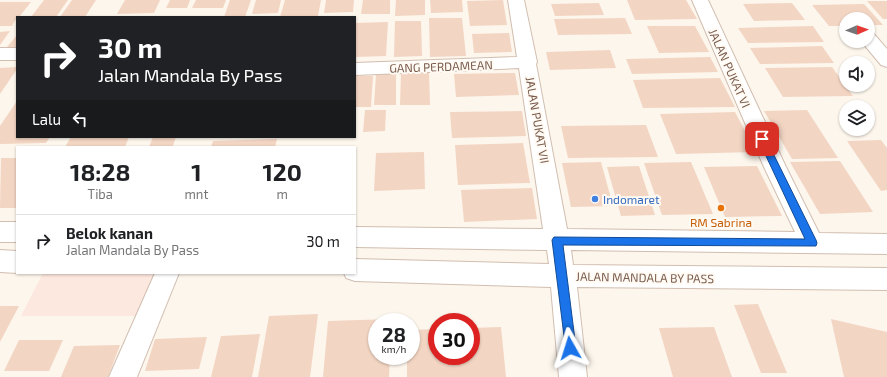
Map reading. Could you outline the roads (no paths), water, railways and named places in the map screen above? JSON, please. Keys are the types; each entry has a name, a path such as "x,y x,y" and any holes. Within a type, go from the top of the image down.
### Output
{"street":[{"name":"JALAN PUKAT VII","path":"516,0 528,62 563,276 573,377"},
{"name":"JALAN PUKAT VI","path":"700,0 772,160 812,243"},
{"path":"875,46 887,61"},
{"path":"0,54 16,54"},
{"name":"GANG PERDAMEAN","path":"356,69 528,62"},
{"path":"0,232 16,232"},
{"path":"356,237 887,244"},
{"path":"0,262 16,262"},
{"name":"JALAN MANDALA BY PASS","path":"356,270 563,276 887,279"},
{"path":"123,377 167,274"}],"place":[{"name":"Indomaret","path":"595,199"},
{"name":"RM Sabrina","path":"721,208"}]}
